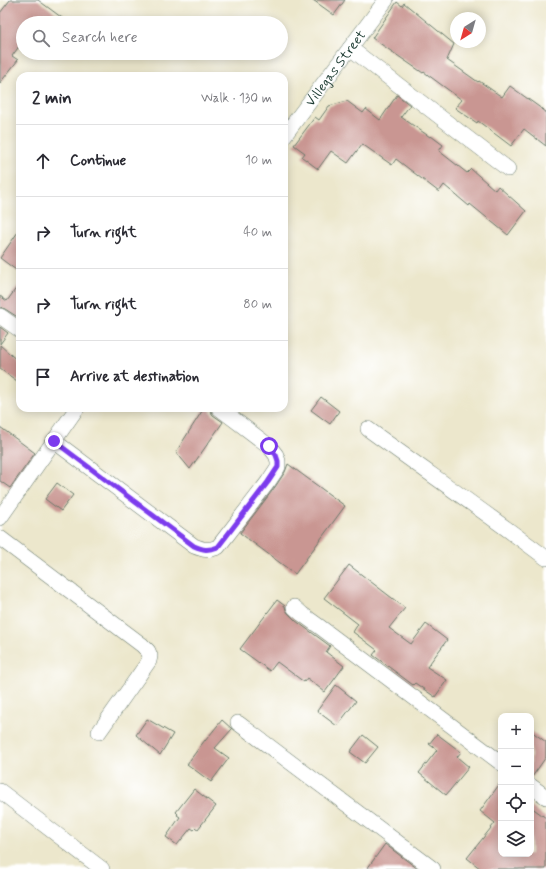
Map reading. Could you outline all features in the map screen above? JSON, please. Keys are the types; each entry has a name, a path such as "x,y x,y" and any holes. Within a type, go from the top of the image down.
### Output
{"street":[{"name":"Villegas Street","path":"288,131 386,0"},
{"path":"350,48 508,169"},
{"path":"0,316 16,327"},
{"path":"0,518 75,412"},
{"path":"54,441 194,546 211,550 218,547 278,467 276,455 269,446 224,412"},
{"path":"368,429 546,558"},
{"path":"0,538 148,651 150,656 149,661 99,732"},
{"path":"294,607 498,761"},
{"path":"238,723 433,869"},
{"path":"534,788 546,797"},
{"path":"0,791 102,869"}],"building":[{"path":"10,0 38,0 60,16 16,16 16,51 12,56 18,60 0,83 0,13"},
{"path":"313,0 345,0 334,15"},
{"path":"397,2 402,6 404,3 450,41 450,48 452,48 447,60 502,97 510,86 546,112 546,146 524,129 511,146 478,121 477,123 455,108 462,100 424,72 423,73 372,38"},
{"path":"397,95 410,105 401,117 443,145 439,151 467,173 471,169 495,190 498,186 526,211 508,235 444,185 439,192 396,159 392,165 362,144 348,163 331,151 318,169 302,157 305,153 294,145 315,117 319,120 329,106 347,101 363,113 366,109 380,120"},
{"path":"16,235 16,270 0,258"},
{"path":"16,289 16,316 0,307 0,296 7,301"},
{"path":"0,327 8,333 0,344"},
{"path":"0,345 16,359 16,380 0,369"},
{"path":"321,397 339,411 330,424 311,410"},
{"path":"201,412 211,412 223,422 190,469 176,452"},
{"path":"0,427 35,453 10,488 0,481"},
{"path":"288,464 345,506 295,574 240,533 275,487 285,472"},
{"path":"57,483 73,495 61,511 45,499"},
{"path":"349,565 405,608 389,628 411,644 426,624 447,640 427,667 447,680 435,697 415,683 413,685 373,655 377,650 353,632 358,624 324,598"},
{"path":"277,600 285,606 288,613 296,621 330,646 326,652 344,666 325,692 307,678 304,682 277,662 270,671 240,649"},
{"path":"336,685 356,701 337,726 317,711"},
{"path":"147,719 173,734 160,755 136,735"},
{"path":"222,720 232,729 215,748 229,758 211,782 187,764"},
{"path":"534,733 546,742 546,757 534,774"},
{"path":"437,734 461,752 457,757 469,767 446,795 419,773 437,750 429,744"},
{"path":"363,735 378,747 365,763 350,752"},
{"path":"498,786 498,857 534,857 534,809 546,818 546,869 481,869 467,858 495,823 480,811"},
{"path":"194,789 216,806 198,829 196,828 194,830 191,828 177,845 166,837 180,817 176,812"},
{"path":"385,844 418,869 367,869"}],"route":[{"path":"54,441 194,546 211,550 218,547 278,467 276,455 269,446"}]}
